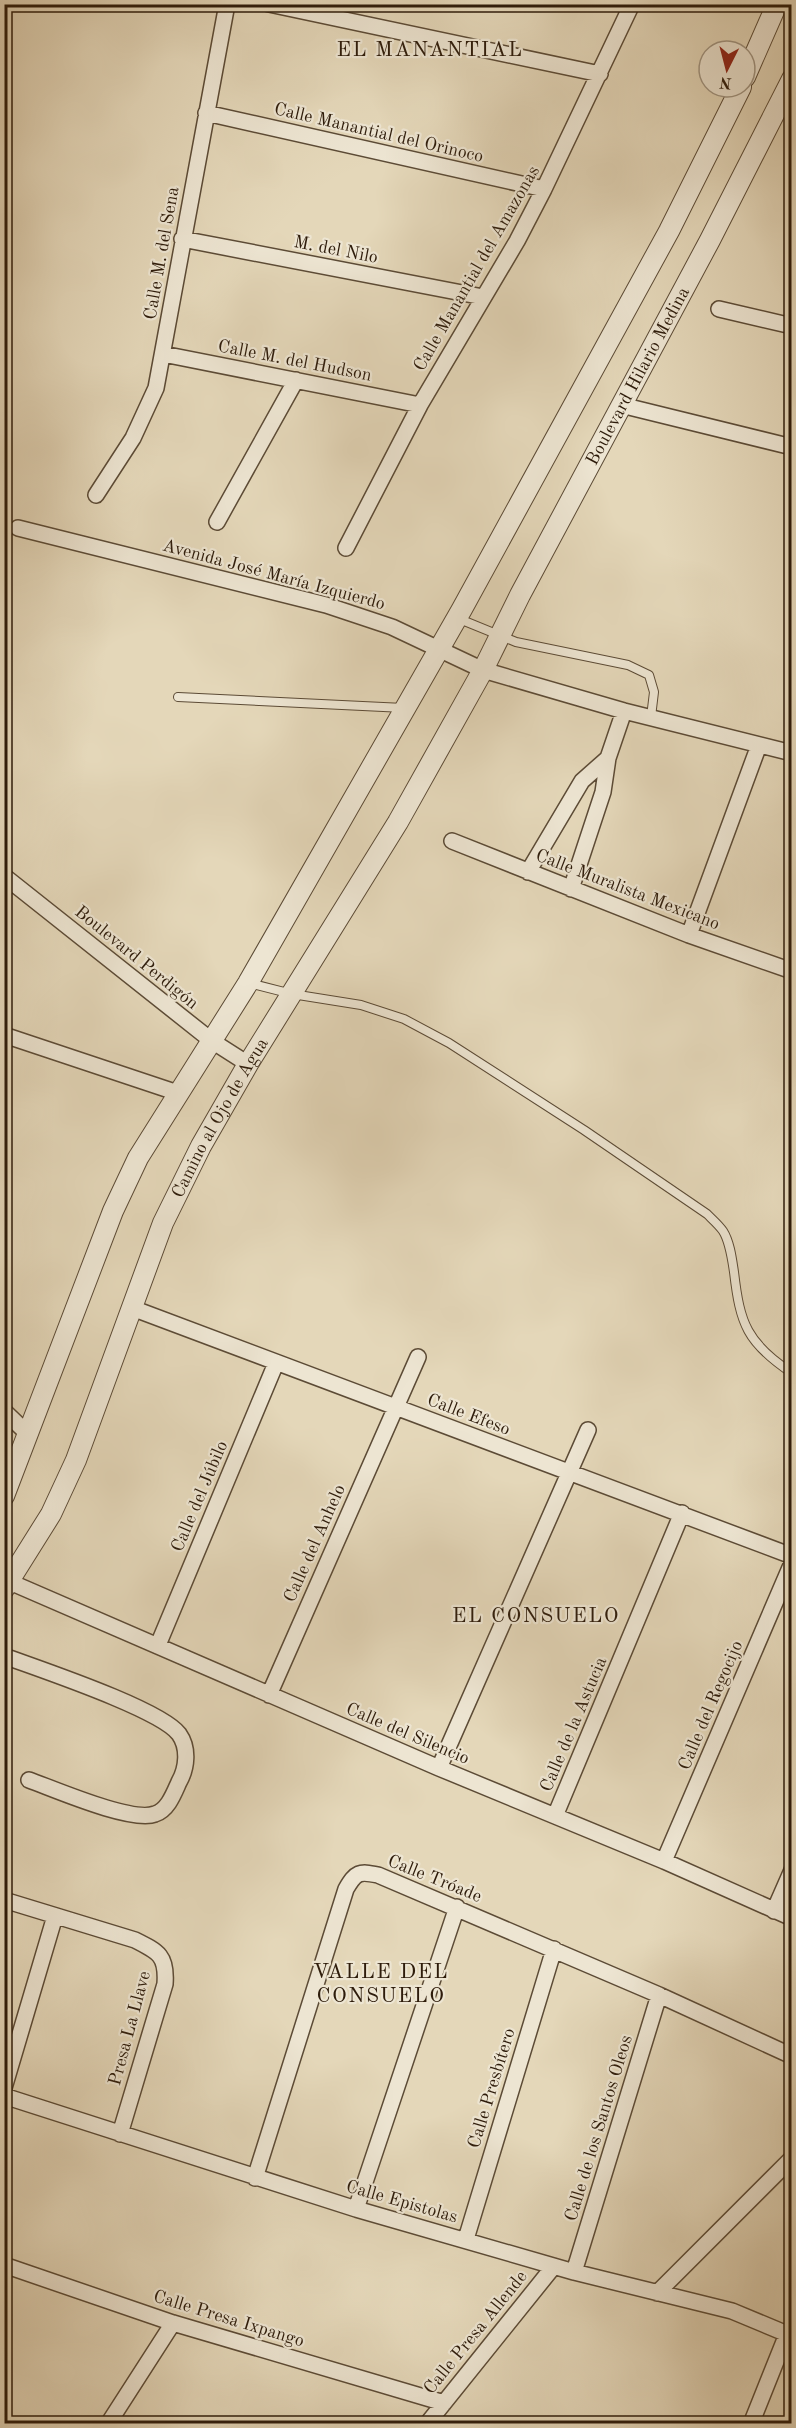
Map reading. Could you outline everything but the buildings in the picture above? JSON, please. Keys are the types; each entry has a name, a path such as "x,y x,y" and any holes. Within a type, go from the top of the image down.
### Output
{"street":[{"name":"Calle M. del Sena","path":"96,495 133,438 156,388 227,4"},
{"path":"270,4 600,74"},
{"name":"Calle Manantial del Amazonas","path":"346,548 420,405 517,241 632,4"},
{"path":"757,50 777,4"},
{"name":"Boulevard Hilario Medina","path":"483,670 621,405 681,296 792,79"},
{"path":"4,1496 113,1211 138,1158 248,983 457,618 669,231 735,99"},
{"name":"Calle Manantial del Orinoco","path":"206,113 544,189"},
{"name":"M. del Nilo","path":"182,239 483,297"},
{"path":"719,309 792,326"},
{"name":"Calle M. del Hudson","path":"163,354 420,405"},
{"path":"217,522 296,380"},
{"path":"621,405 792,447"},
{"name":"Avenida José María Izquierdo","path":"18,528 326,605 392,627 483,670 624,711 792,753"},
{"name":"Camino al Ojo de Agua","path":"7,1586 51,1514 76,1460 163,1223 201,1146 248,1064 398,822 483,670"},
{"path":"571,889 603,792 608,758 624,711"},
{"path":"689,935 759,745"},
{"path":"528,872 582,781 608,758"},
{"name":"Calle Muralista Mexicano","path":"452,841 689,935 792,971"},
{"name":"Boulevard Perdigón","path":"4,876 212,1041 248,1064"},
{"path":"4,1035 178,1093"},
{"name":"Calle Efeso","path":"132,1308 792,1556"},
{"name":"Calle del Anhelo","path":"269,1695 418,1357"},
{"name":"Calle del Júbilo","path":"158,1645 276,1363"},
{"path":"4,1412 29,1435"},
{"path":"439,1768 588,1430"},
{"name":"Calle de la Astucia","path":"555,1816 682,1513"},
{"name":"Calle del Regocijo","path":"664,1861 792,1563"},
{"name":"Calle del Silencio","path":"7,1586 158,1645 269,1695 664,1861 792,1918"},
{"path":"4,1656 155,1716 180,1735 186,1762 184,1773 172,1797 155,1815 137,1816 119,1812 28,1780"},
{"path":"774,1911 792,1870"},
{"name":"Calle Tróade","path":"255,2178 346,1889 353,1876 364,1872 378,1875 457,1907 792,2056"},
{"name":"Presa La Llave","path":"4,1900 135,1940 163,1958 166,1969 165,1984 120,2134"},
{"path":"356,2209 457,1907"},
{"path":"4,2088 55,1916"},
{"name":"Calle Presbítero","path":"466,2239 554,1949"},
{"name":"Calle de los Santos Oleos","path":"574,2272 658,1995"},
{"name":"Calle Epistolas","path":"4,2096 356,2209 574,2272 732,2311 789,2335"},
{"path":"657,2293 788,2168"},
{"name":"Calle Presa Ixpango","path":"4,2265 174,2323 444,2403"},
{"name":"Calle Presa Allende","path":"427,2424 554,2266"},
{"path":"108,2424 174,2323"},
{"path":"751,2424 789,2335"}],"lane":[{"path":"457,618 516,642 628,665 649,675 654,692 651,717"},
{"path":"178,697 406,708"},
{"path":"248,983 292,994 361,1005 404,1019 449,1043 584,1130 707,1214 724,1232 732,1257 738,1304 747,1330 767,1356 792,1373"}],"district":[{"name":"EL MANANTIAL","path":"430,49"},
{"name":"EL CONSUELO","path":"536,1615"},
{"name":"VALLE DEL CONSUELO","path":"381,1983"}]}
